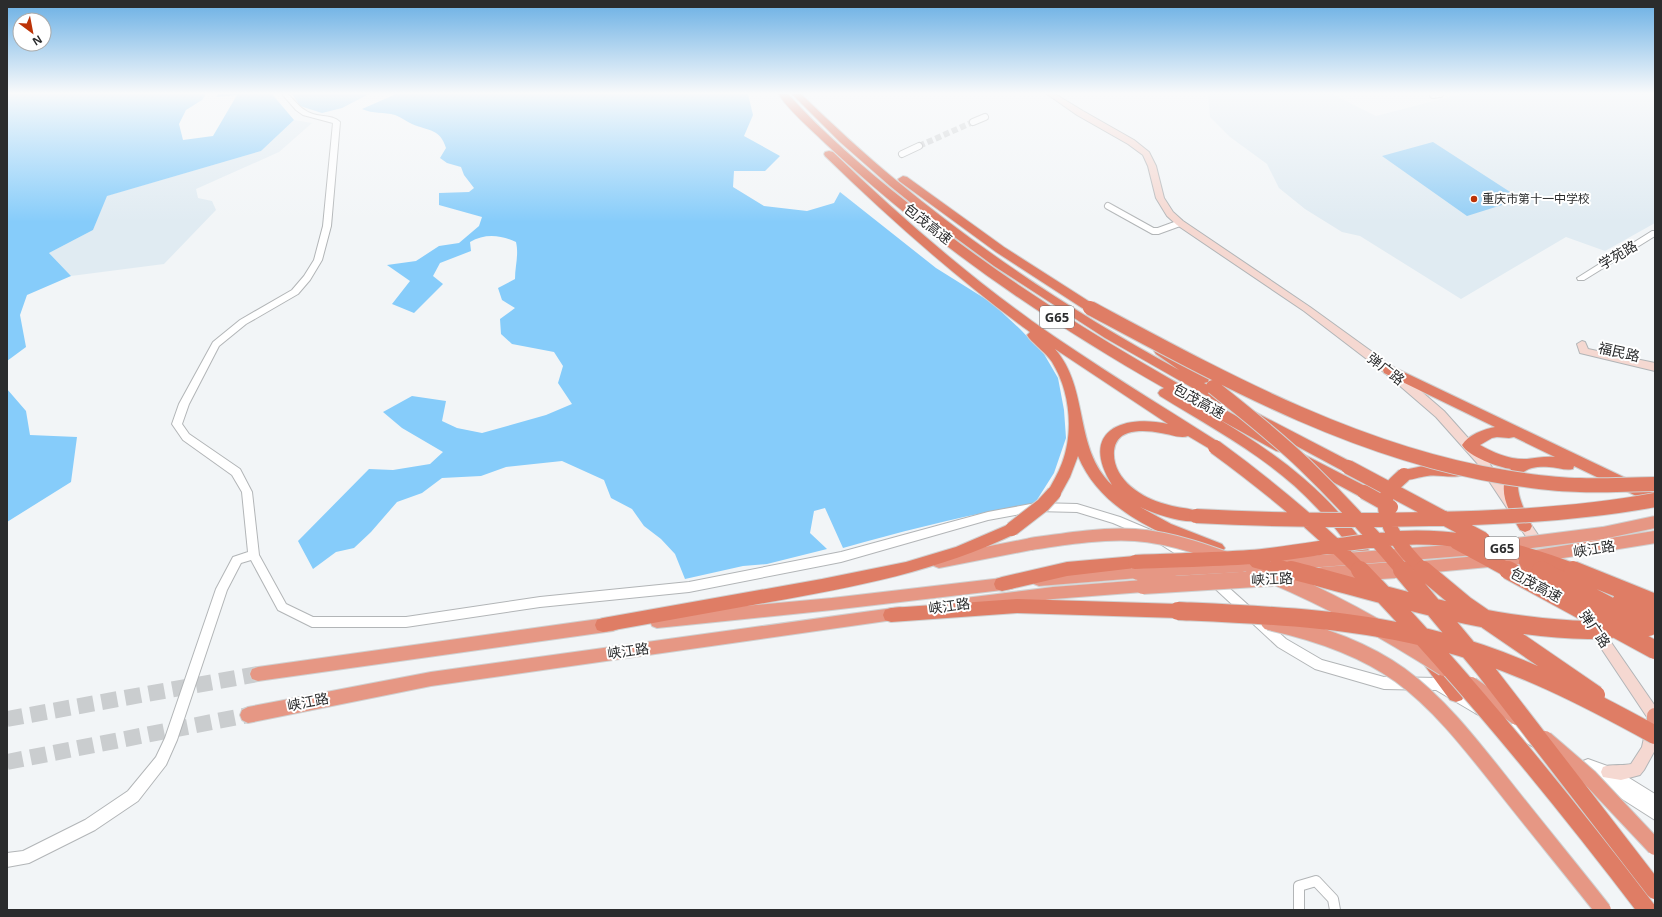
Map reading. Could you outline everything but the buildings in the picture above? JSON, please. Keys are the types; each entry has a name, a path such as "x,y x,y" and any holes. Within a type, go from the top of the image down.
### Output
{"highway":[{"path":"813,137 853,177 916,233 1001,304 1061,347 1254,474 1291,504 1330,540 1385,596 1503,729 1648,910"},
{"name":"包茂高速","path":"825,137 918,218 1010,286 1094,341 1168,384 1364,492 1655,650"},
{"name":"包茂高速","path":"839,137 889,180 952,229 1021,279 1080,317 1152,360 1348,467 1655,630"},
{"path":"850,137 922,194 1017,262 1192,371 1243,410 1304,464 1343,504 1426,597 1551,753 1655,890"},
{"path":"1001,304 1058,361 1069,387 1080,442 1094,472 1104,486 1122,502 1141,515 1168,529 1213,547 1256,561 1488,620 1562,629 1600,630 1637,628 1655,625"},
{"path":"1090,308 1210,371 1322,424 1400,453 1476,473"},
{"path":"1094,341 1156,386 1264,455 1306,487 1323,504 1352,540 1435,668 1456,694"},
{"path":"1388,370 1655,500"},
{"path":"1215,447 1182,432 1151,425 1138,426 1123,430 1111,437 1106,447 1108,462 1113,475 1123,487 1138,499 1156,508 1196,516 1262,520 1329,521 1479,518 1572,511 1655,500"},
{"path":"917,566 969,549 1012,529 1043,505 1054,493 1063,479 1070,462 1075,442 1076,426"},
{"path":"1517,434 1494,430 1469,445 1497,461 1510,464 1525,464 1543,461 1561,463 1588,473 1655,505"},
{"path":"1525,464 1517,471 1511,482 1511,494 1515,508 1525,526"},
{"path":"1655,484 1584,487 1532,482 1476,473 1428,470 1404,475 1394,482 1387,491 1385,503 1386,516 1391,531 1415,563 1445,591 1513,639 1655,734"},
{"name":"峡江路","path":"248,715 431,679 996,599 1053,593 1139,574 1476,549 1571,538 1655,522"},
{"path":"1460,526 1571,580 1655,618"},
{"path":"602,625 856,579 1031,544 1101,535 1135,536 1166,540 1233,560 1302,589 1345,609 1434,660 1518,718 1550,743 1630,818 1655,847"},
{"path":"1002,584 1067,569 1139,574 1251,557 1399,538 1423,537 1446,538 1496,545 1527,555 1655,603"},
{"name":"峡江路","path":"1139,574 1440,567 1558,554 1655,537"},
{"name":"峡江路","path":"258,674 602,625 747,613 1002,584"},
{"path":"891,615 1017,606 1247,614 1374,626 1440,641 1511,664 1588,698 1655,734"},
{"path":"1178,611 1246,618 1296,628 1347,646 1399,675 1441,712 1462,735 1603,910"}],"main road":[{"name":"弹广路","path":"1122,137 1146,154 1152,166 1160,198 1170,214 1307,309 1388,370 1440,414 1469,445 1654,717"},
{"name":"福民路","path":"1655,361 1583,347 1655,367"},
{"path":"1608,772 1621,773 1635,770 1645,758 1652,742 1654,717"}],"street":[{"path":"336,137 327,226 318,260 307,278 295,292 243,322 216,344 184,404 178,424 186,437 236,472 247,492 254,555 282,607 312,622 406,622 540,602 690,586 841,556 1012,511 1036,507 1077,508 1139,529 1183,553 1282,643 1318,665 1384,683 1438,684 1456,694 1496,721 1571,759 1655,813"},
{"path":"902,154 919,146"},
{"path":"1108,206 1153,231 1158,231 1180,222"},
{"name":"学苑路","path":"1581,278 1655,233"},
{"path":"7,860 24,858 90,825 133,796 161,761 171,740 222,589 237,560 254,555"},
{"path":"1571,759 1608,772 1655,801"},
{"path":"1299,910 1299,886 1316,881 1333,899 1334,910"}],"shaded area":[{"path":"7,137 182,137 183,140 207,137 276,137 261,151 107,196 93,230 49,253 71,276 27,295 20,315 26,347 7,361"},
{"path":"276,137 296,137 279,152 196,189 198,198 212,201 216,210 164,264 71,276 49,253 93,230 106,196 261,151"},
{"path":"440,137 745,137 780,156 765,171 734,171 733,187 764,206 807,211 834,203 840,192 936,268 992,303 1044,354 1058,378 1064,410 1066,438 1054,473 1035,503 939,523 843,548 825,508 814,511 810,533 827,549 767,564 743,566 685,579 675,554 661,539 644,526 632,509 611,498 604,480 562,461 506,467 481,476 442,478 422,493 397,502 371,532 354,548 336,552 313,569 298,541 369,469 393,470 430,464 443,452 402,428 383,412 412,396 446,401 442,421 457,428 482,433 546,415 572,404 558,383 563,366 554,352 512,344 501,334 500,319 515,308 502,300 498,288 515,279 517,256 516,242 505,238 487,236 470,242 471,251 440,263 433,276 443,284 414,313 392,304 410,281 387,265 416,261 439,246 459,243 479,226 482,217 439,205 439,193 469,192 474,188 464,175 461,167 447,163 440,158 446,148"},
{"name":"重庆市第十一中学校","path":"1230,137 1655,137 1655,223 1605,251 1566,237 1461,299 1360,236 1342,232 1305,209 1279,188 1267,164"},
{"path":"1433,142 1521,199 1467,216 1382,156"},
{"path":"7,389 26,411 30,435 77,437 71,482 7,522"}],"tunnel":[{"path":"919,146 940,137"},
{"path":"7,719 258,674"},
{"path":"7,762 248,715"}],"place":[{"name":"重庆市第十一中学校","path":"1474,199"}]}
